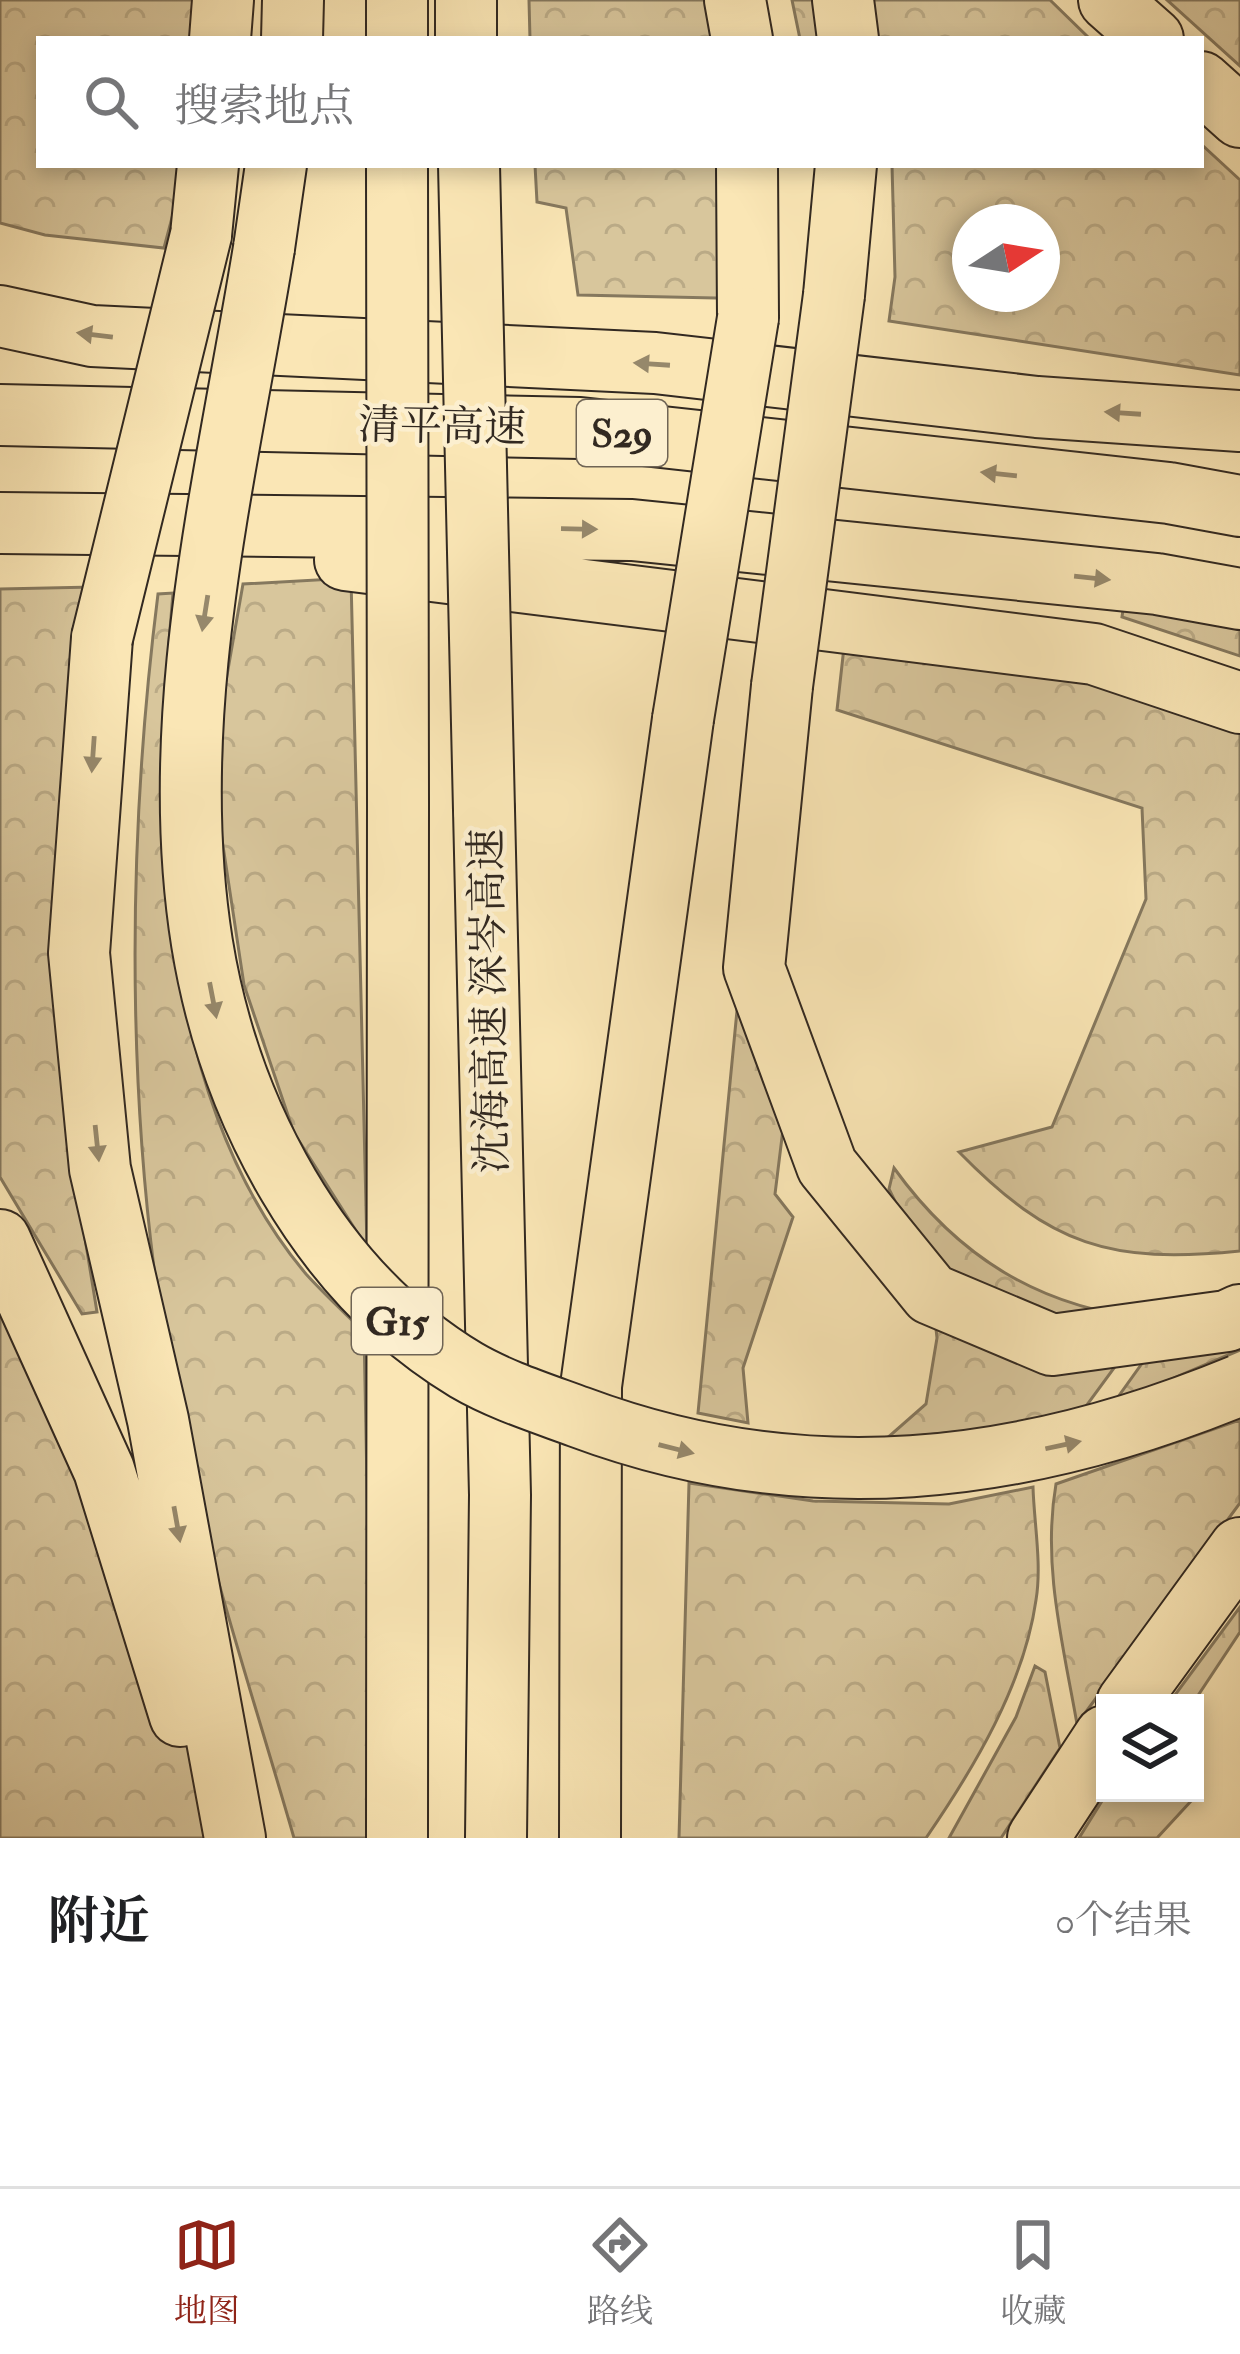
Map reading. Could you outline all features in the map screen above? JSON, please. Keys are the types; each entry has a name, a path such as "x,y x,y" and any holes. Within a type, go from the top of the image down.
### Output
{"highway":[{"path":"220,36 223,0"},
{"path":"292,36 293,0"},
{"path":"735,0 741,36"},
{"path":"843,0 848,36"},
{"path":"1109,0 1150,36"},
{"path":"1204,85 1240,117"},
{"path":"208,168 201,235 102,638 79,953 100,1169 158,1420 235,1838"},
{"path":"276,168 201,637 190,742 194,858 217,1022 245,1098 314,1226 410,1331 469,1372 675,1450 750,1463 813,1469 952,1465 1088,1439 1240,1385"},
{"name":"沈海高速 深岑高速","path":"397,168 397,1838"},
{"name":"沈海高速 深岑高速","path":"469,168 500,1496 496,1838"},
{"path":"590,1838 591,1386 683,719 748,318 747,168"},
{"path":"846,168 834,295 782,686 754,968 827,1166 931,1294 1052,1345 1227,1322 1240,1315"},
{"path":"0,316 92,336 655,363 1037,407 1240,421"},
{"name":"清平高速","path":"0,416 580,428 1169,493 1240,506"},
{"path":"21,522 632,530 1157,584 1240,599"},
{"path":"21,522 1094,654 1240,703"},
{"path":"0,1240 104,1469 218,1838"},
{"path":"1134,1694 1240,1548"},
{"path":"1038,1838 1096,1750"}],"green space":[{"path":"0,0 212,0 210,36 36,36 36,168 185,168 164,248 45,235 0,223"},
{"path":"529,0 736,0 744,36 530,36"},
{"path":"792,0 826,0 831,36 799,36"},
{"path":"872,0 1050,0 1087,36 878,36"},
{"path":"1167,0 1240,0 1240,66"},
{"path":"1204,147 1240,180 1240,375 889,321 895,277 892,168 1204,168"},
{"path":"535,168 759,168 761,299 578,295 566,208 537,202"},
{"path":"351,578 367,1248 294,1133 244,985 220,826 223,698 243,584"},
{"path":"93,587 74,1171 97,1312 82,1314 0,1177 0,589"},
{"path":"173,593 164,766 167,857 176,948 193,1038 220,1123 257,1203 306,1274 364,1332 374,1838 294,1838 205,1530 162,1324 140,1116 136,905 139,800 158,594"},
{"path":"1125,596 1240,612 1240,656 1122,617"},
{"path":"846,629 1087,665 1199,709 1240,734 1240,1251 1154,1254 1085,1242 1023,1209 959,1152 1052,1127 1146,899 1142,808 837,710"},
{"path":"739,990 786,1105 775,1194 793,1217 743,1368 748,1423 698,1413"},
{"path":"894,1168 946,1228 1005,1273 1073,1303 1150,1319 1084,1409 1006,1427 886,1439 926,1404 937,1338 930,1273 889,1189"},
{"path":"0,1282 69,1413 222,1838 0,1838"},
{"path":"1240,1315 1240,1350 1113,1404 1171,1323"},
{"path":"1240,1420 1240,1503 1077,1724 1053,1574 1056,1484"},
{"path":"689,1483 813,1501 949,1504 1033,1487 1038,1586 1030,1632 994,1725 926,1838 679,1838"},
{"path":"1240,1607 1240,1632 1199,1694 1176,1694"},
{"path":"1035,1666 1045,1672 1060,1748 1001,1838 949,1838 1016,1717"},
{"path":"1101,1802 1190,1802 1157,1838 1079,1838"}]}
